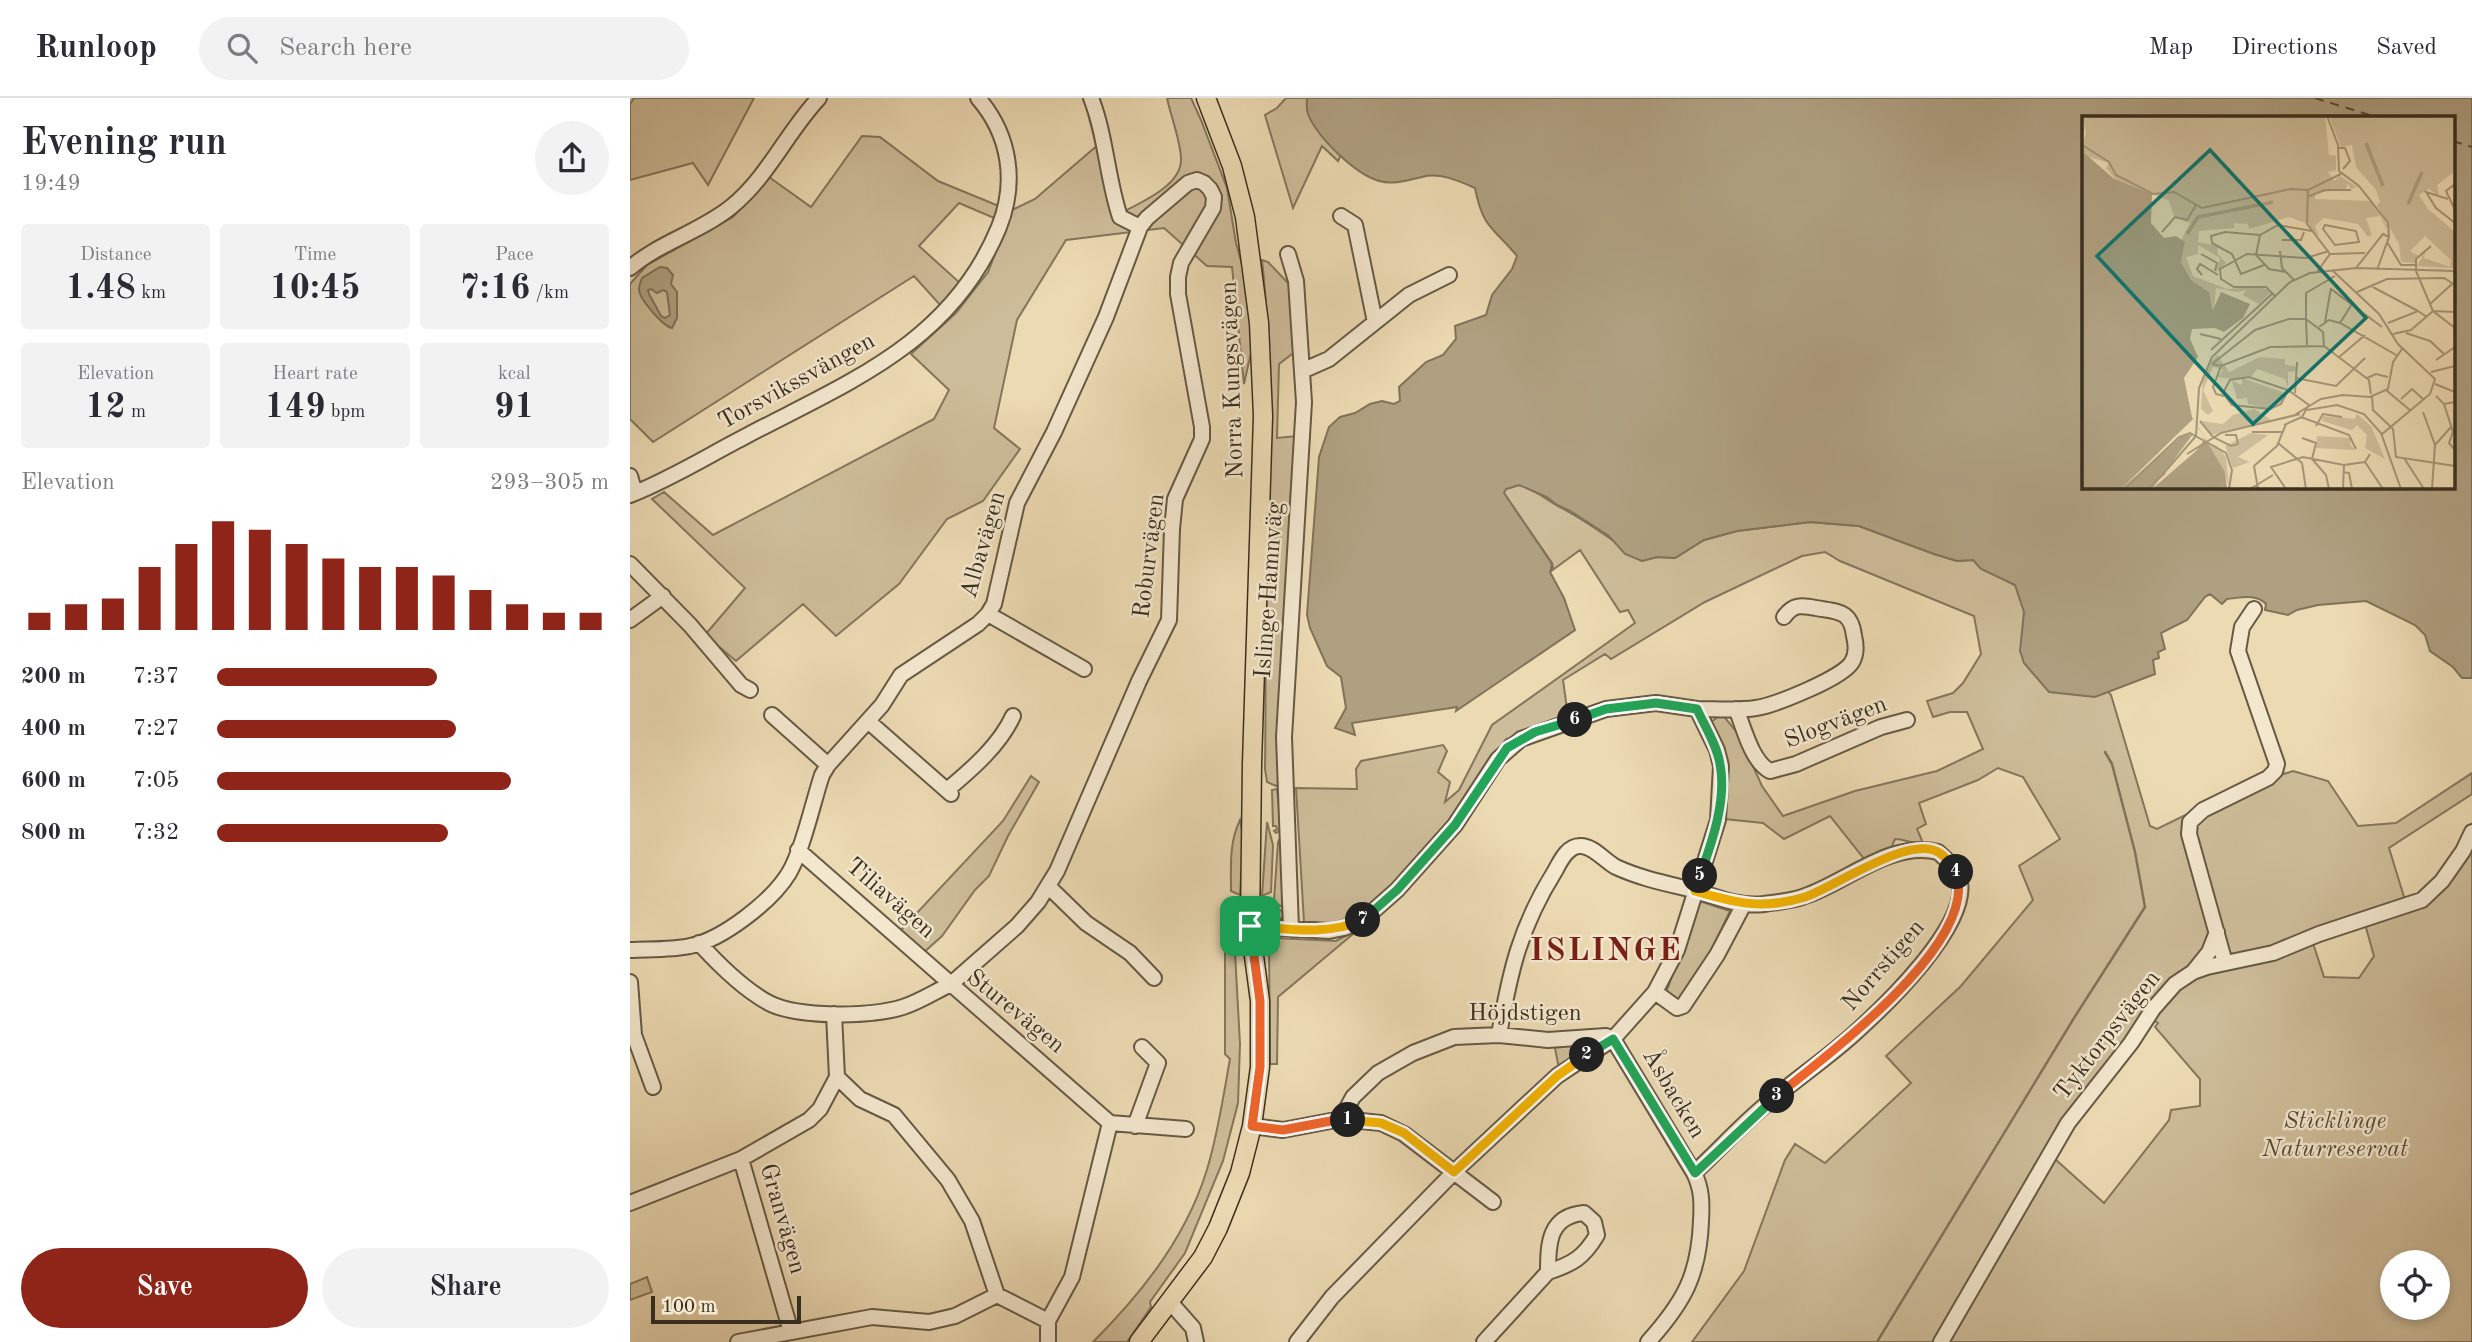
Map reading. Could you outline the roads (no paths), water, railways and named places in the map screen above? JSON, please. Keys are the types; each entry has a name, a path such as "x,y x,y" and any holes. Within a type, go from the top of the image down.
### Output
{"main road":[{"name":"Norra Kungsvägen","path":"1206,98 1232,166 1245,217 1259,323 1263,416 1250,926"},
{"path":"1139,1342 1203,1257 1240,1173 1252,1126 1260,1067 1260,1001 1250,926"}],"street":[{"path":"630,268 643,257 710,221 738,201 757,182 808,109 819,98"},
{"name":"Torsvikssvängen","path":"630,476 633,494 858,378 900,351 957,300 990,248 1003,216 1009,191 1009,162 1004,145 998,128 978,98"},
{"path":"1091,98 1104,139 1120,217 1140,227"},
{"name":"Albavägen","path":"699,943 730,928 771,895 789,873 822,775 828,765 869,722 901,675 978,624 988,614 994,604 1017,503 1054,432 1105,317 1140,227 1152,213 1188,183 1197,180 1205,183"},
{"name":"Roburvägen","path":"951,984 1017,926 1049,887 1139,681 1169,620 1175,499 1202,439 1178,294 1178,277 1181,263 1213,208 1214,197 1205,183"},
{"path":"1341,216 1355,225 1375,322"},
{"name":"Islinge Hamnväg","path":"1288,254 1296,281 1303,434 1284,737 1291,929"},
{"path":"1302,371 1329,359 1409,295 1449,275"},
{"path":"630,564 690,625 741,685 750,690"},
{"path":"630,620 663,596"},
{"path":"1250,926 1329,931 1363,920 1380,906 1455,825 1498,759 1521,739 1606,709 1656,703 1697,709 1736,709 1770,705 1849,667 1856,650 1852,621 1848,617 1840,612 1802,605 1790,608 1784,617"},
{"path":"2225,963 2189,834 2190,822 2203,810 2268,778 2275,771 2277,764 2238,651 2242,627 2254,609"},
{"path":"988,614 1084,670"},
{"path":"1297,1342 1332,1297 1454,1172 1557,1076 1613,1039 1655,992 1677,950 1718,820 1721,775 1717,750 1697,709"},
{"name":"Slogvägen","path":"1736,709 1757,758 1763,767 1770,771 1796,764 1881,727 1908,720"},
{"path":"772,715 828,765"},
{"path":"869,722 949,792 1008,728 1013,716"},
{"name":"Tyktorpsvägen","path":"1941,1342 2068,1123 2175,984 2193,972 2273,953 2319,934 2422,900 2442,881 2463,851 2472,832"},
{"name":"Norrstigen","path":"1499,1035 1522,934 1539,898 1568,851 1578,845 1586,847 1614,866 1651,880 1744,904 1762,904 1803,897 1875,862 1915,849 1938,852 1956,871 1960,895 1945,931 1909,979 1856,1033 1766,1104 1695,1173"},
{"name":"Tiliavägen","path":"798,850 951,984"},
{"path":"1049,887 1086,923 1130,953 1154,978"},
{"path":"1655,992 1677,1008 1683,1006 1717,954 1744,904"},
{"path":"2193,972 2209,952 2217,932"},
{"path":"630,950 699,943"},
{"name":"Sturevägen","path":"699,943 718,964 768,1002 784,1009 834,1014 903,1007 951,984 1038,1057 1110,1123"},
{"path":"630,982 634,1035 653,1087"},
{"path":"630,1203 741,1159 808,1120 820,1109 836,1077 834,1014"},
{"name":"Höjdstigen","path":"1341,1119 1353,1097 1378,1073 1395,1062 1454,1037 1499,1035 1548,1040 1599,1035 1613,1039"},
{"name":"Åsbacken","path":"1613,1039 1695,1173"},
{"path":"1135,1126 1158,1063 1142,1047"},
{"path":"836,1077 860,1099 894,1115 948,1181 972,1221 997,1295 1048,1321"},
{"path":"1252,1126 1283,1130 1341,1119 1381,1123 1404,1133 1493,1202"},
{"path":"1048,1342 1048,1321 1072,1277 1110,1123 1186,1129"},
{"name":"Granvägen","path":"741,1159 791,1332"},
{"path":"1648,1342 1680,1302 1698,1261 1702,1199 1695,1173"},
{"path":"1484,1342 1548,1272"},
{"path":"738,1342 872,1317 929,1322 955,1316 997,1295"},
{"path":"1170,1302 1193,1328 1196,1342"}],"waterway":[{"path":"1877,1342 2074,1018 2145,907 2135,852 2112,764 2105,752"}],"district":[{"name":"ISLINGE","path":"1606,952"}],"park label":[{"name":"Sticklinge Naturreservat","path":"2335,1136"}]}
